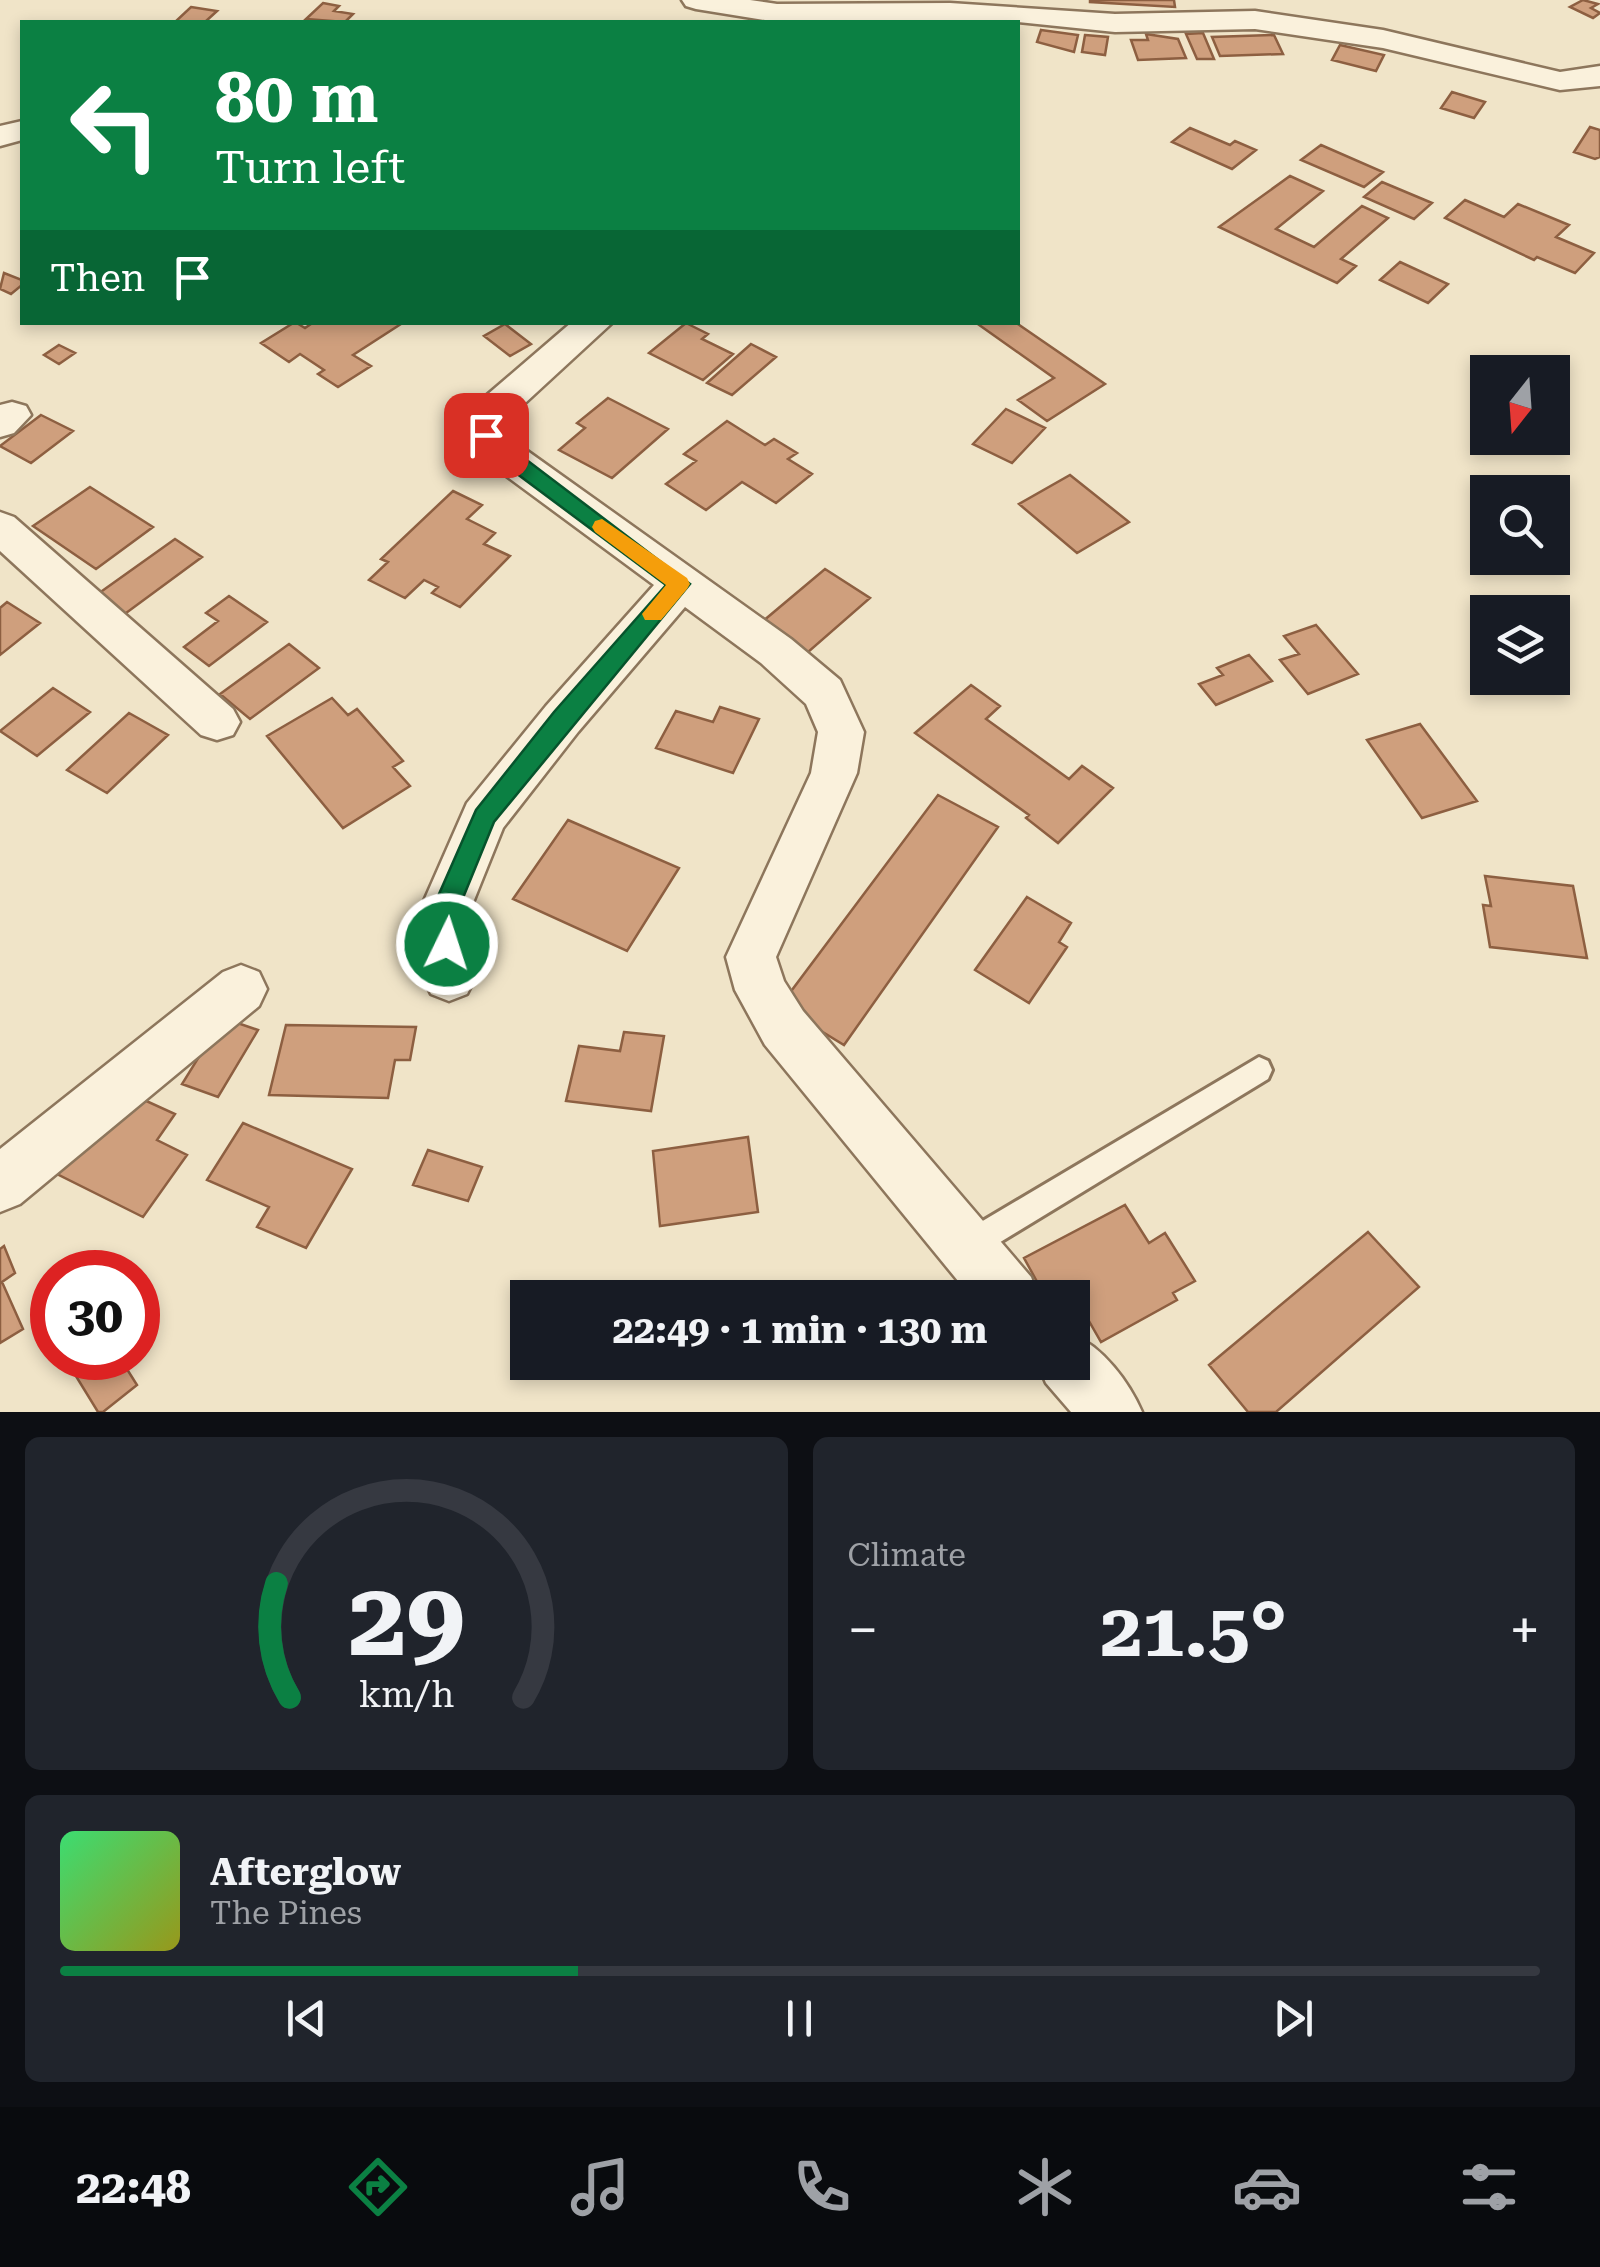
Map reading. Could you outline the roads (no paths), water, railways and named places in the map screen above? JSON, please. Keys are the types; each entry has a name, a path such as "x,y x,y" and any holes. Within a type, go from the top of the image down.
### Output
{"street":[{"path":"696,0 777,13"},
{"path":"700,20 888,10 1115,23 1255,20 1383,39 1560,80 1600,76"},
{"path":"592,325 494,410 486,435 492,445 776,651 824,693 840,732 834,773 750,958 760,990 784,1028 994,1280"},
{"path":"0,527 216,722"},
{"path":"450,978 445,910 484,817 562,719 680,584"},
{"path":"0,1184 241,989"},
{"path":"1083,1380 1111,1412"}],"lane":[{"path":"966,1247 1259,1070"}]}
